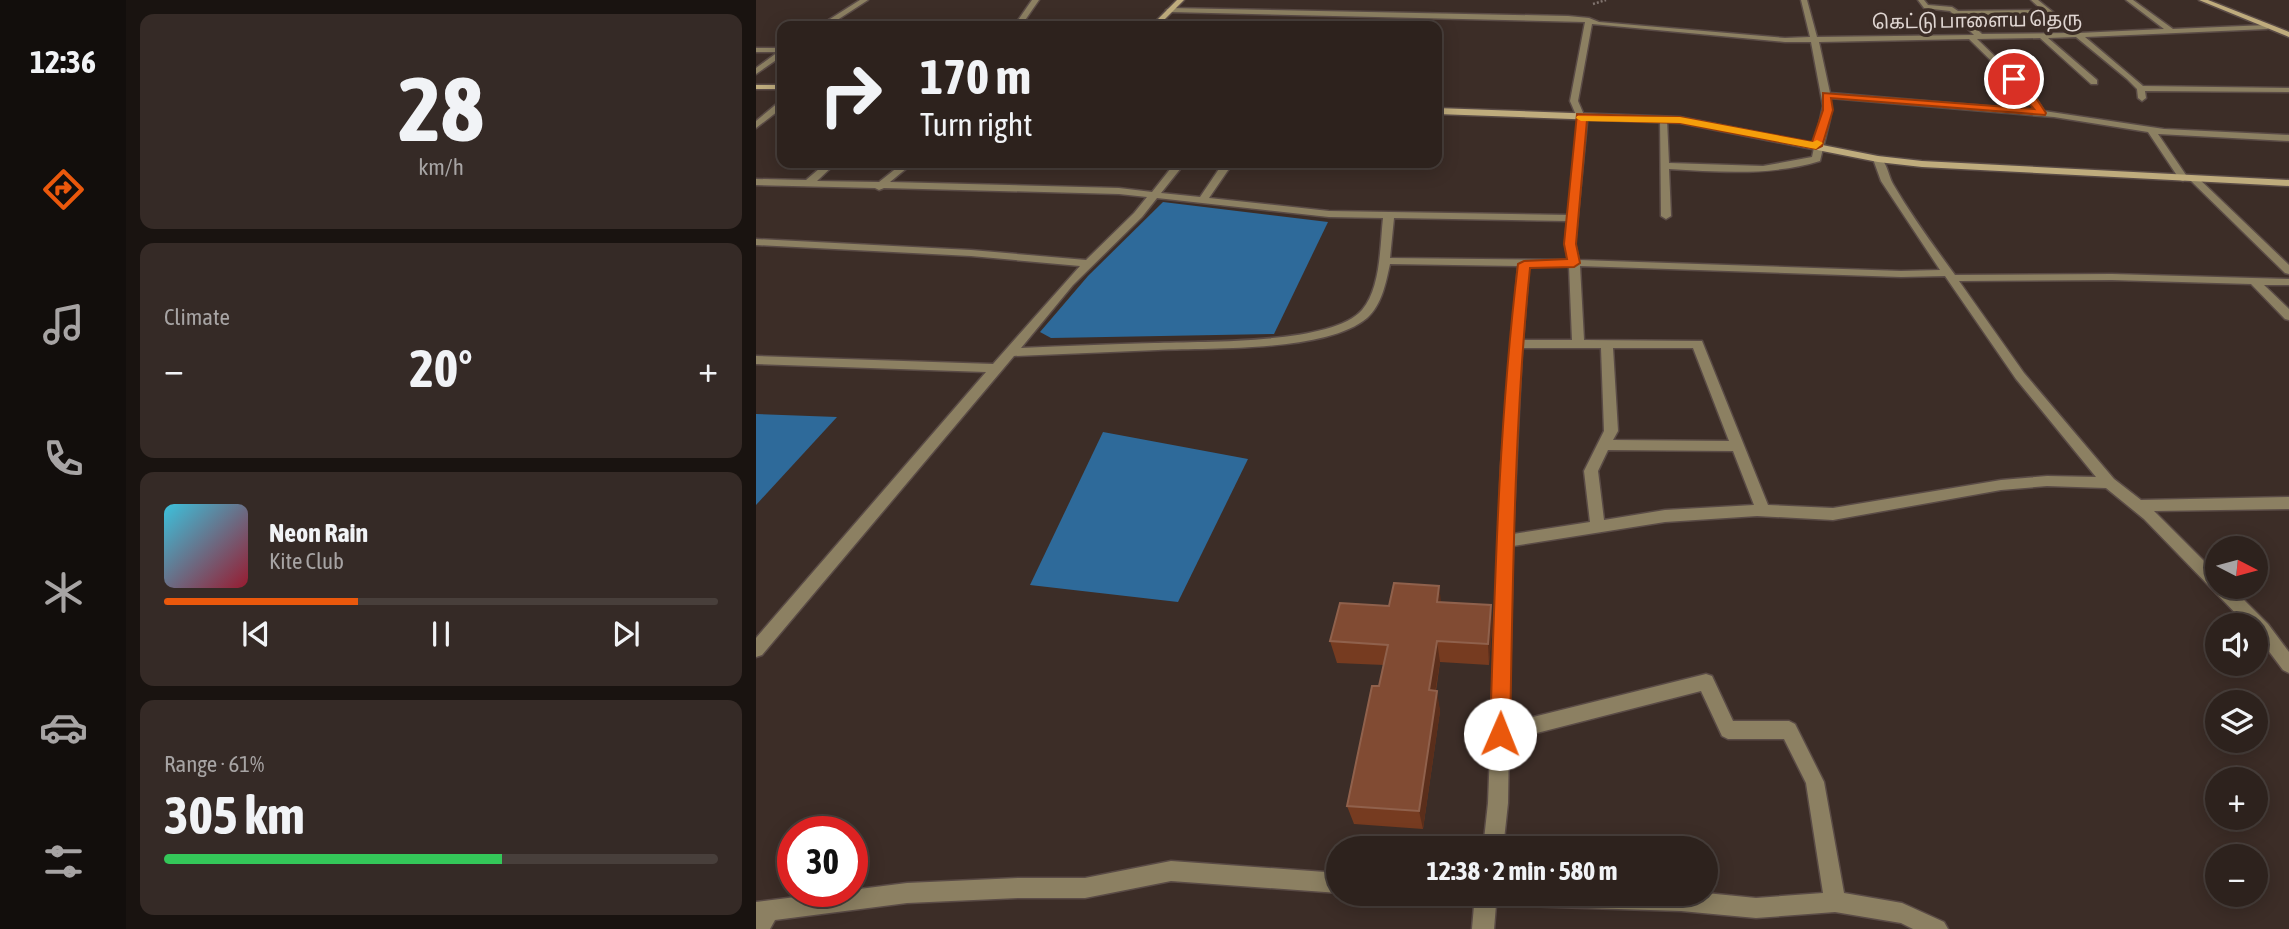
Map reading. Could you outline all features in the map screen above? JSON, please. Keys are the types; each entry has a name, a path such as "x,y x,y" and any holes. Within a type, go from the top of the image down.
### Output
{"street":[{"path":"831,21 865,0"},
{"path":"1021,21 1036,0"},
{"path":"1159,21 1181,0"},
{"path":"1666,166 1803,164 1817,159 1816,146 1828,110 1804,0"},
{"path":"1921,0 1926,7 1947,8 1957,13 2029,94 2041,113"},
{"path":"2034,0 2141,88 2289,90"},
{"path":"2129,0 2171,31"},
{"path":"2202,0 2267,27 2289,33"},
{"path":"1342,12 1345,2"},
{"name":"கெட்டு பாளைய தெரு","path":"1170,10 1410,14 1519,12 1731,37 1814,39 2267,27"},
{"path":"1957,13 2049,12"},
{"path":"1303,21 1309,13"},
{"path":"1406,21 1410,14"},
{"path":"1578,344 1574,263 1570,244 1583,122 1574,101 1584,36 1590,20"},
{"path":"2040,35 2094,82"},
{"path":"756,50 777,52"},
{"path":"756,72 777,56"},
{"path":"756,87 777,88"},
{"path":"2141,88 2142,98"},
{"path":"1826,95 2041,113 2151,130 2289,138"},
{"path":"756,125 777,108"},
{"path":"1442,111 1680,120 1878,159 2039,172 2289,183"},
{"path":"1663,120 1666,216"},
{"path":"2151,130 2188,178 2289,271"},
{"path":"1878,159 1886,181 2020,376 2109,483 2205,572"},
{"path":"807,184 825,168"},
{"path":"879,187 902,168"},
{"path":"757,648 997,368 1088,264 1156,194 1176,168"},
{"path":"1203,200 1225,168"},
{"path":"756,182 1156,194 1329,214 1571,218"},
{"path":"1011,352 1255,343 1314,334 1341,326 1365,313 1377,290 1383,271 1389,214"},
{"path":"756,242 971,253 1088,264"},
{"path":"1383,261 1574,263 1949,276 2289,282"},
{"path":"1495,836 1499,803 1505,541 1516,344 1524,264"},
{"path":"2255,282 2289,316"},
{"path":"1516,344 1698,344 1763,510"},
{"path":"1598,528 1591,471 1611,431 1607,344"},
{"path":"756,360 997,368"},
{"path":"1605,444 1739,446"},
{"path":"1505,541 1665,516 1763,510 1833,514 2001,485 2047,481 2109,483"},
{"path":"2136,506 2289,503"},
{"path":"2232,599 2262,629 2289,665"},
{"path":"1500,734 1706,682 1728,730 1789,730 1815,782 1835,902"},
{"path":"761,917 906,893 1085,888 1171,871 1326,882"},
{"path":"1718,904 1756,908 1835,902 1902,913 1937,929"},
{"path":"1483,929 1486,906"}],"path":[{"path":"1593,4 1605,0"}],"water":[{"path":"1163,202 1328,222 1274,334 1051,338 1040,332 1088,276"},
{"path":"756,414 837,417 756,505"},
{"path":"1103,432 1248,459 1178,602 1030,585"}],"building":[{"path":"1394,583 1439,586 1437,602 1491,605 1488,644 1437,641 1429,690 1437,691 1419,811 1347,806 1372,686 1379,686 1388,645 1330,641 1340,603 1389,606"}],"slow traffic":[{"path":"1581,118 1680,120 1816,146 1817,143"}],"route":[{"path":"1500,734 1506,519 1517,332 1524,264 1574,263 1570,244 1583,122 1580,117 1680,120 1816,146 1828,110 1826,95 2041,113 2029,94 2014,79"}]}
